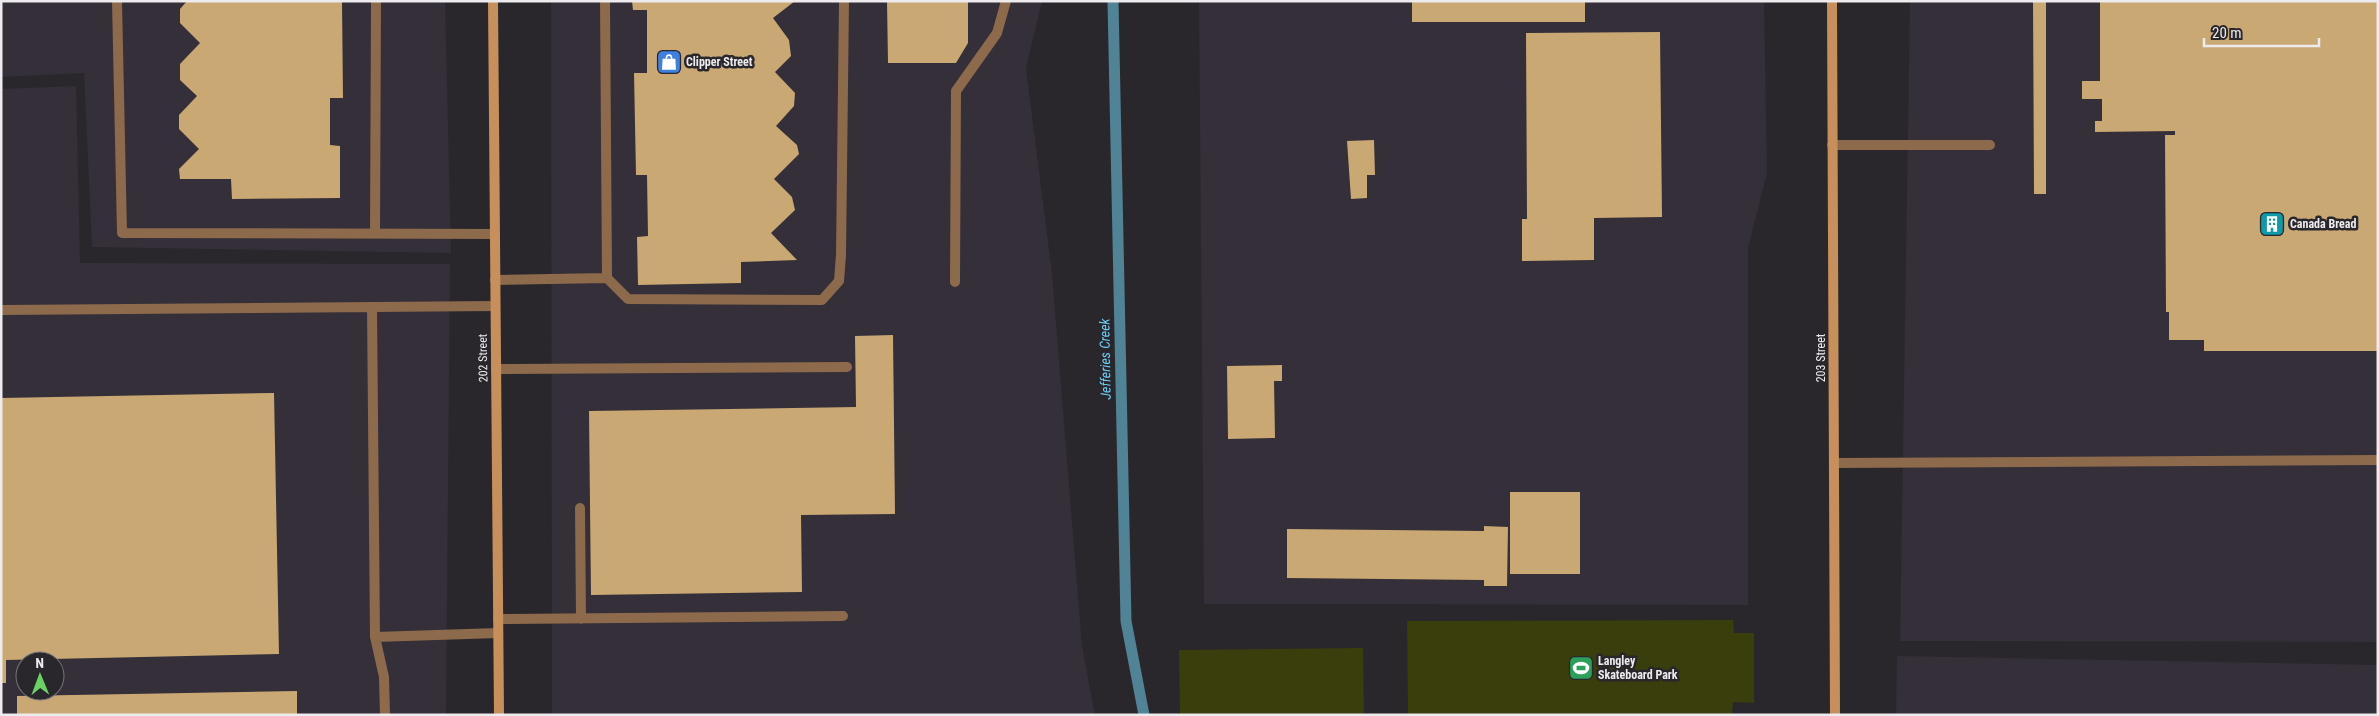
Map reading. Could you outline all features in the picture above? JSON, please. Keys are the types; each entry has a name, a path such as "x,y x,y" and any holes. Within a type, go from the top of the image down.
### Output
{"street":[{"name":"202 Street","path":"494,1 499,715"},
{"name":"203 Street","path":"1832,1 1835,715"}],"lane":[{"path":"117,1 122,233 495,234"},
{"path":"375,234 376,1"},
{"path":"605,1 607,278 628,299 822,300 839,281 844,1"},
{"path":"955,282 956,91 997,33 1006,1"},
{"path":"1832,145 1990,145"},
{"path":"495,280 607,278"},
{"path":"1,310 496,306"},
{"path":"372,307 375,637 384,678 385,715"},
{"path":"496,369 847,367"},
{"path":"1834,463 2378,460"},
{"path":"580,508 581,619"},
{"path":"498,619 843,616"},
{"path":"375,637 498,633"}],"shaded area":[{"path":"1,1 445,1 451,253 92,247 84,73 1,77"},
{"path":"551,1 1042,1 1026,68 1052,274 1082,646 1095,715 552,715"},
{"path":"1199,1 1764,1 1767,173 1748,248 1748,605 1204,604"},
{"path":"1910,1 2378,1 2378,642 1900,641"},
{"path":"76,86 80,263 450,264 446,715 1,715 1,89"},
{"path":"1897,656 2378,665 2378,715 1896,715"}],"green space":[{"name":"Langley Skateboard Park","path":"1733,620 1734,633 1754,633 1754,703 1733,702 1732,715 1408,715 1407,621"},
{"path":"1363,648 1364,715 1180,715 1179,650"}],"building":[{"path":"187,1 342,1 343,98 330,98 330,145 340,146 340,198 232,199 231,179 180,179 179,169 199,149 179,129 179,115 197,96 180,80 180,64 200,43 180,23 180,9"},
{"path":"632,1 795,1 773,18 789,40 791,56 775,72 795,93 794,106 776,126 797,145 799,154 774,179 792,197 795,210 771,233 797,260 741,262 741,283 638,285 637,237 648,236 647,175 636,175 634,73 647,73 647,10 633,10"},
{"path":"887,1 968,1 968,43 956,63 888,63"},
{"path":"1412,1 1585,1 1585,22 1412,22"},
{"path":"2033,1 2046,1 2046,194 2034,194"},
{"name":"Canada Bread","path":"2100,1 2378,1 2378,351 2204,351 2204,340 2169,340 2169,312 2166,312 2165,135 2175,135 2175,131 2095,132 2095,121 2102,121 2102,99 2082,99 2082,81 2100,81"},
{"path":"1660,32 1662,217 1594,218 1594,260 1522,261 1522,219 1527,219 1526,33"},
{"path":"1374,140 1375,175 1367,175 1367,198 1351,199 1347,141"},
{"path":"893,335 895,514 801,515 802,592 591,595 589,411 856,407 855,336"},
{"path":"1282,365 1282,381 1274,381 1275,438 1228,439 1227,366"},
{"path":"274,393 279,654 65,659 65,651 15,651 15,660 6,660 6,683 1,683 1,398"},
{"path":"1510,492 1580,492 1580,574 1510,574"},
{"path":"1484,526 1508,527 1507,586 1484,586 1484,580 1287,578 1287,529 1484,531"},
{"path":"297,691 297,715 17,715 17,701 65,701 65,695"}],"waterway":[{"name":"Jefferies Creek","path":"1113,1 1126,621 1144,715"}],"place":[{"name":"Clipper Street","path":"669,62"},
{"name":"Canada Bread","path":"2272,224"},
{"name":"Langley Skateboard Park","path":"1581,668"}]}
